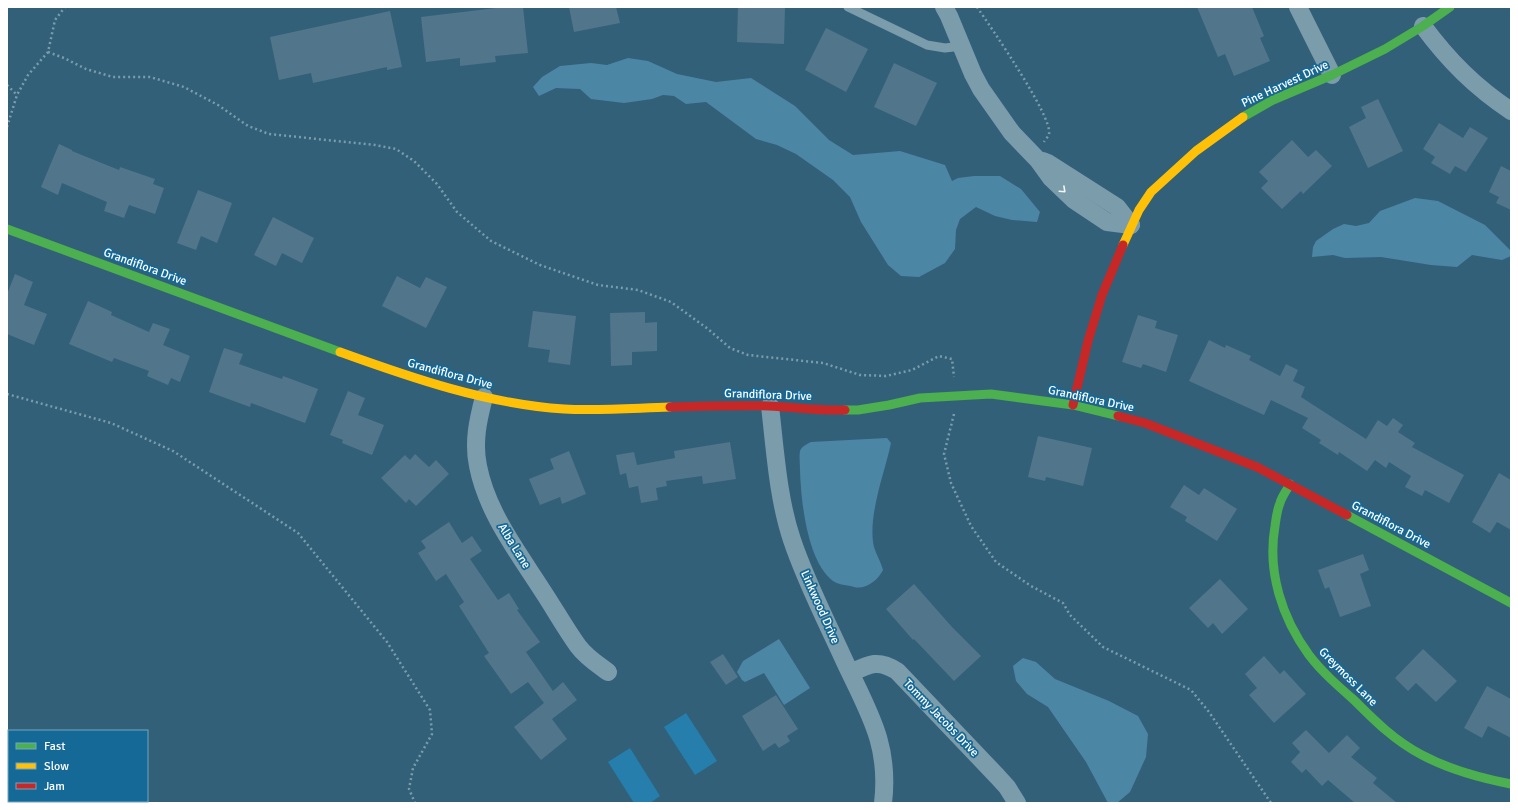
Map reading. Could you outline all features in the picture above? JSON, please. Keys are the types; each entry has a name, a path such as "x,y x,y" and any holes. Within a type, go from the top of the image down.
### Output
{"street":[{"path":"944,7 973,74 987,98 1009,128 1035,157 1048,162 1117,207 1131,225"},
{"path":"1298,7 1332,75"},
{"name":"Pine Harvest Drive","path":"1073,405 1095,315 1131,225 1141,206 1151,192 1214,136 1257,109 1385,49 1450,7"},
{"path":"1422,26 1441,51 1468,78 1511,111"},
{"name":"Grandiflora Drive","path":"7,230 393,371 484,397 534,406 589,410 698,406 770,406 830,411 858,410 920,398 956,394 991,394 1073,405 1145,423 1257,467 1511,603"},
{"name":"Alba Lane","path":"484,397 477,425 476,445 478,465 488,499 507,535 578,646 596,664 608,672"},
{"name":"Linkwood Drive","path":"770,406 778,469 786,516 792,539 811,588 876,729 884,767 883,803"},
{"name":"Greymoss Lane","path":"1290,484 1280,503 1274,528 1272,552 1274,579 1283,608 1293,631 1309,654 1326,674 1361,708 1407,747 1458,772 1495,782 1511,784"},
{"name":"Tommy Jacobs Drive","path":"851,674 869,664 888,666 897,671 997,776 1007,787 1017,803"}],"lane":[{"path":"848,7 927,45 940,48 962,46"}],"path":[{"path":"7,127 17,95 28,75 48,52 55,20 66,7"},
{"path":"977,7 1024,78 1048,126 1049,134 1035,157"},
{"path":"48,52 86,69 113,77 150,77 184,87 218,106 248,126 269,134 375,145 396,149 414,161 437,184 457,212 491,241 540,265 598,285 638,290 671,302 708,329 730,348 748,355 823,364 860,375 886,376 912,370 939,356 952,359 956,394 954,419 944,454 951,483 971,526 996,562 1031,586 1063,603 1070,615 1103,647 1191,690 1209,712 1270,803"},
{"path":"7,85 17,95"},
{"path":"7,394 111,423 173,451 298,533 387,642 430,710 432,734 413,768 410,789 415,803"}],"shaded area":[{"path":"628,58 648,61 677,74 716,82 751,78 795,106 829,140 853,155 900,151 945,165 952,181 958,178 974,176 1000,176 1021,189 1040,212 1037,222 1012,220 995,216 976,207 960,219 956,230 955,249 945,263 919,277 901,276 888,265 861,222 850,197 833,180 796,154 777,145 756,139 706,102 686,104 674,96 663,95 652,99 624,103 591,99 580,89 556,88 539,96 533,87 542,77 560,66 591,63 607,65"},
{"path":"1415,198 1438,201 1485,225 1511,251 1511,256 1502,260 1472,255 1457,267 1431,265 1381,257 1345,258 1333,255 1312,257 1313,247 1316,241 1333,229 1344,224 1356,226 1369,223 1380,211"},
{"path":"887,438 891,443 875,509 872,535 874,547 883,570 875,581 867,586 858,588 838,583 833,581 824,572 811,545 802,498 800,451 803,446 811,442"},
{"path":"779,639 810,688 784,705 764,673 745,682 737,672 743,661"},
{"path":"1023,658 1036,662 1055,679 1109,701 1138,716 1148,734 1146,757 1130,792 1117,803 1108,803 1086,762 1048,707 1027,694 1016,681 1013,666"},
{"path":"686,713 717,761 695,775 664,727"},
{"path":"630,748 660,796 650,803 634,803 608,762"}],"building":[{"path":"504,7 523,7 528,53 495,56 496,62 460,66 460,58 426,62 421,17"},
{"path":"569,7 616,7 620,23 574,32"},
{"path":"738,7 785,7 784,44 737,42"},
{"path":"1197,7 1252,7 1264,36 1260,38 1270,61 1234,76 1225,54 1218,57"},
{"path":"390,11 402,67 387,70 387,67 313,83 311,73 279,80 270,37"},
{"path":"826,28 868,49 846,92 805,70"},
{"path":"894,63 937,83 916,126 874,107"},
{"path":"1378,99 1403,151 1368,168 1349,127 1366,118 1361,107"},
{"path":"1439,123 1463,138 1470,127 1488,138 1466,172 1455,166 1450,174 1431,163 1435,157 1423,149"},
{"path":"1292,140 1308,157 1316,150 1332,166 1303,194 1301,191 1282,209 1261,188 1268,181 1259,172"},
{"path":"59,144 72,151 119,170 120,167 155,179 153,184 164,188 155,214 129,205 124,218 104,211 107,202 62,183 58,195 41,187"},
{"path":"1501,166 1511,171 1511,210 1496,203 1499,197 1489,192"},
{"path":"198,190 232,203 217,243 201,236 196,250 177,243"},
{"path":"273,217 314,238 302,263 282,253 276,266 254,255"},
{"path":"15,274 33,282 24,305 47,314 34,345 7,334 7,294"},
{"path":"397,276 420,288 426,277 447,287 426,328 382,306"},
{"path":"88,301 112,312 111,315 149,332 153,323 170,329 163,345 190,356 180,382 171,378 168,385 147,376 149,371 114,358 112,362 69,344"},
{"path":"533,311 576,316 570,365 548,362 550,350 528,347"},
{"path":"645,312 645,323 657,322 657,351 632,352 632,365 611,366 610,313"},
{"path":"1138,315 1157,321 1155,328 1178,335 1166,372 1143,364 1141,368 1122,362"},
{"path":"1209,340 1225,348 1226,345 1251,356 1249,360 1280,376 1286,364 1298,370 1293,381 1305,387 1301,397 1366,439 1378,420 1387,426 1393,418 1403,425 1398,432 1415,443 1412,447 1464,475 1449,503 1425,490 1422,496 1405,487 1411,476 1389,462 1386,468 1375,460 1367,471 1339,452 1338,455 1319,443 1321,440 1302,428 1308,418 1271,400 1264,415 1189,381"},
{"path":"224,348 243,354 239,364 282,379 283,376 318,389 305,423 251,403 250,407 209,392"},
{"path":"348,391 365,398 358,415 384,425 372,455 342,443 343,440 330,435"},
{"path":"1038,436 1092,448 1083,486 1046,477 1045,481 1028,477"},
{"path":"730,442 736,479 703,484 702,476 666,481 667,486 656,488 658,500 641,503 638,486 629,488 626,473 620,475 616,455 634,452 637,465 675,458 674,451"},
{"path":"569,451 586,494 562,504 560,497 540,505 529,479 554,469 550,459"},
{"path":"415,454 429,467 436,460 449,474 416,506 409,499 406,503 381,478 405,455 410,460"},
{"path":"1499,473 1511,480 1511,530 1497,522 1490,533 1472,522"},
{"path":"1184,485 1199,495 1204,488 1237,509 1217,541 1185,521 1187,517 1170,507"},
{"path":"449,522 462,543 472,536 482,551 470,559 498,600 509,593 519,609 517,610 540,642 526,652 553,691 563,682 577,700 552,719 567,739 541,760 514,727 544,703 528,682 511,694 484,656 489,653 459,606 464,602 446,574 436,581 418,553 426,548 421,541"},
{"path":"1363,554 1369,570 1360,574 1371,606 1340,617 1329,587 1325,589 1318,570"},
{"path":"1220,579 1248,609 1222,634 1213,623 1208,628 1189,608"},
{"path":"914,584 952,627 981,656 954,681 914,639 913,640 886,609"},
{"path":"1423,649 1457,681 1436,702 1416,683 1408,691 1395,678"},
{"path":"723,654 738,677 726,685 710,662"},
{"path":"1264,656 1280,674 1284,670 1306,694 1274,723 1249,695 1257,688 1245,674"},
{"path":"1487,686 1511,699 1511,738 1488,726 1482,738 1464,728"},
{"path":"776,695 798,729 787,736 790,741 779,748 775,743 763,751 742,716"},
{"path":"1306,730 1329,753 1347,735 1360,748 1351,757 1377,778 1373,783 1397,803 1355,803 1328,780 1322,786 1306,769 1302,773 1291,762 1300,752 1292,743"}],"traffic: fast":[{"path":"1243,117 1273,100 1332,75 1385,49 1423,26 1450,7"},
{"path":"7,229 340,352"},
{"path":"845,410 858,410 920,398 991,394 1073,405 1118,416"},
{"path":"1290,484 1282,498 1277,512 1273,543 1273,560 1275,577 1284,610 1299,641 1309,655 1330,679 1378,723 1394,737 1412,749 1454,769 1511,784"},
{"path":"1347,515 1511,603"}],"traffic: slow":[{"path":"1123,245 1139,210 1151,192 1196,151 1243,117"},
{"path":"340,352 422,380 478,396 507,402 577,410 670,407"}],"traffic: jam":[{"path":"1073,405 1088,341 1102,295 1123,245"},
{"path":"670,407 778,406 845,410"},
{"path":"1118,416 1145,423 1257,467 1347,515"}]}
